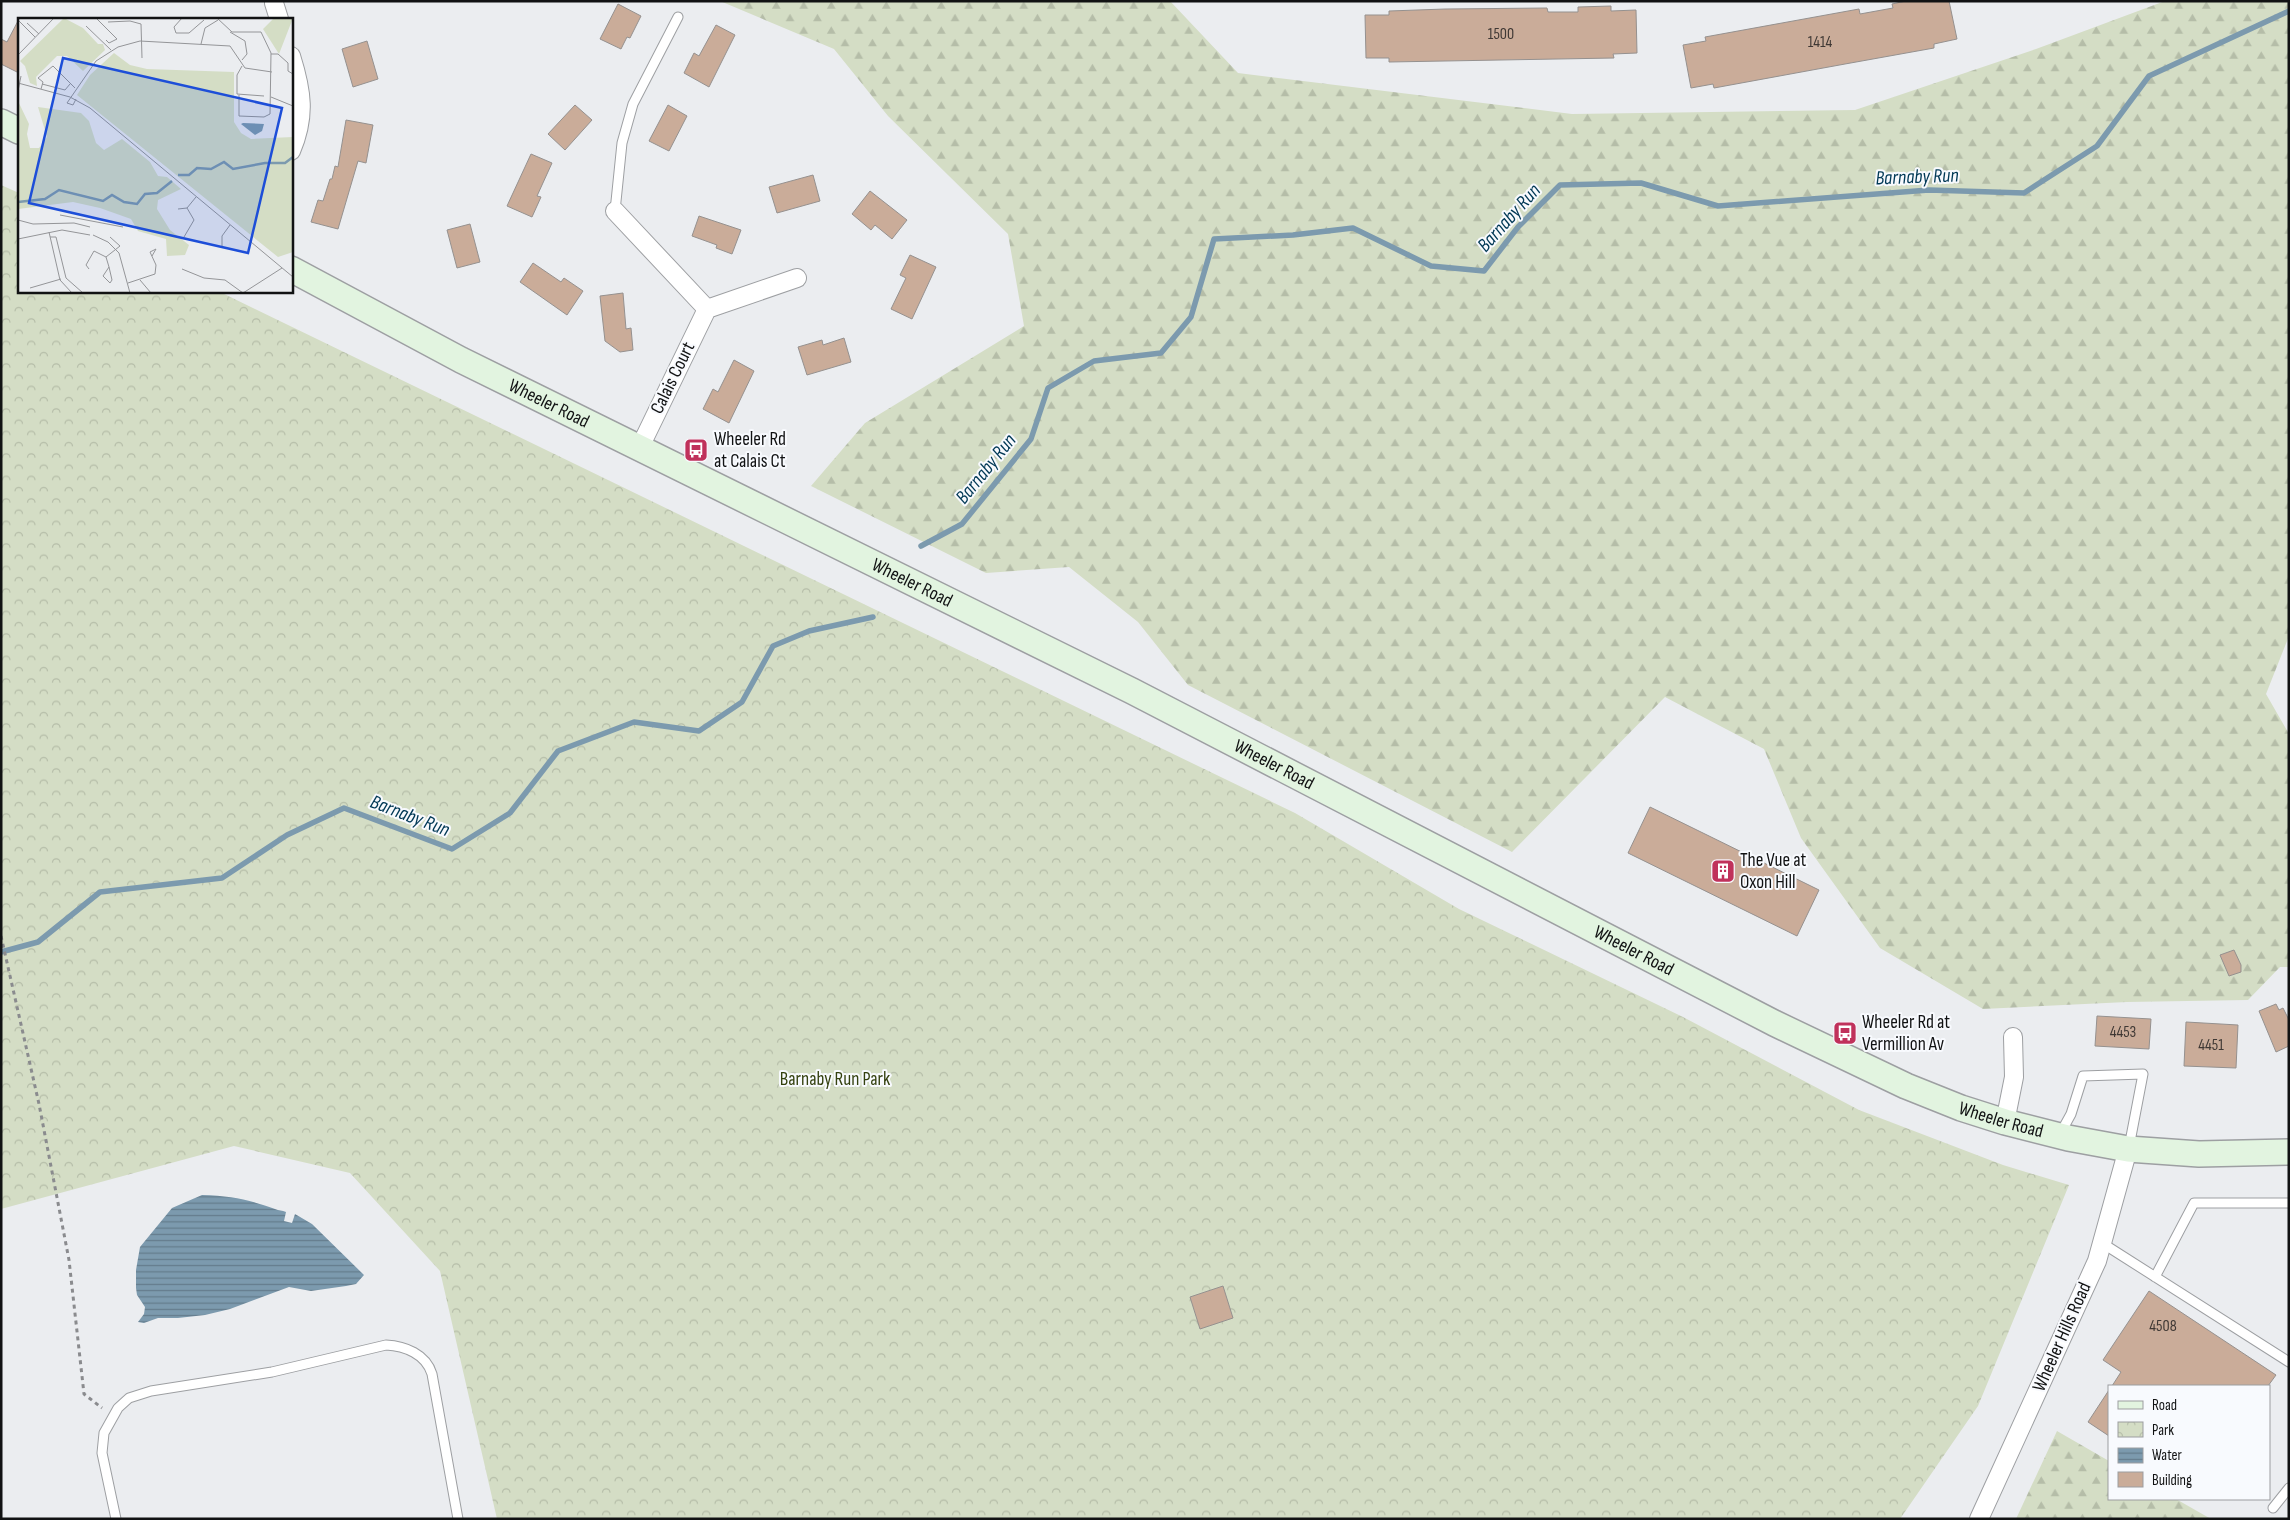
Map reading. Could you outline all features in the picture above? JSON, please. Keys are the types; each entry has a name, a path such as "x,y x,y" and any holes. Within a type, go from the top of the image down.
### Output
{"main road":[{"path":"1,122 18,130"},
{"name":"Wheeler Road","path":"292,270 461,360 1140,696 1774,1023 1906,1086 1962,1108 2005,1122 2059,1136 2128,1149 2199,1154 2289,1152"}],"street":[{"path":"292,59 302,92 302,117 292,148"},
{"path":"615,211 707,310 797,278"},
{"name":"Calais Court","path":"640,447 707,310"},
{"path":"2005,1122 2014,1077 2013,1036"},
{"name":"Wheeler Hills Road","path":"1978,1519 2062,1339 2096,1261 2128,1149"}],"lane":[{"path":"615,211 622,143 633,104 678,17"},
{"path":"2059,1136 2071,1114 2083,1076 2143,1074 2128,1149"},
{"path":"2155,1277 2194,1203 2289,1203"},
{"path":"2102,1243 2289,1362"},
{"path":"116,1519 102,1453 104,1433 112,1417 129,1398 152,1391 272,1372 386,1345 402,1346 429,1363 458,1519"},
{"path":"2273,1508 2289,1488"}],"path":[{"path":"1,936 40,1104 69,1260 84,1394 112,1417"}],"green space":[{"path":"720,1 1170,1 1238,73 1572,114 1855,110 2036,49 2165,1 2289,1 2289,636 2266,694 2289,734 2289,967 2280,967 2248,1000 2127,1002 1983,1009 1880,948 1801,838 1764,749 1665,697 1512,852 1188,685 1138,622 1069,567 986,573 811,486 865,423 1024,326 1008,234 888,116 834,49"},
{"name":"Barnaby Run Park","path":"1,185 18,193 18,292 220,292 1295,813 1459,909 1683,1017 1859,1110 2003,1165 2069,1185 1978,1406 1900,1519 497,1519 440,1271 350,1173 234,1146 1,1209"},
{"path":"2057,1431 2108,1460 2108,1500 2178,1500 2211,1519 2016,1519"}],"water":[{"path":"202,1195 239,1199 285,1211 284,1221 292,1223 295,1214 312,1224 364,1275 356,1284 311,1291 289,1287 230,1309 205,1315 158,1318 144,1323 138,1322 144,1314 145,1307 137,1295 136,1288 136,1270 140,1247 172,1208"}],"building":[{"path":"1906,1 1949,1 1957,39 1934,44 1934,48 1714,88 1713,84 1691,88 1683,45 1706,41 1705,37 1859,9 1860,14 1893,8 1892,4"},
{"path":"618,4 641,16 630,38 627,37 621,49 600,39"},
{"path":"1611,6 1611,11 1636,10 1637,53 1613,54 1614,58 1389,62 1389,58 1366,58 1365,15 1389,15 1389,11 1445,9 1547,8 1548,12 1578,12 1578,7"},
{"path":"18,21 18,72 1,64 1,39 7,42"},
{"path":"716,25 735,35 709,87 684,73 694,53 699,56"},
{"path":"367,41 378,79 353,87 342,49"},
{"path":"575,105 592,120 565,150 548,134"},
{"path":"668,105 687,116 669,151 649,141"},
{"path":"346,120 373,125 366,163 358,161 338,229 311,222 318,200 323,201 335,166 338,167"},
{"path":"531,154 552,163 537,196 541,197 532,217 507,206"},
{"path":"813,175 820,201 777,213 769,187"},
{"path":"870,191 907,220 892,239 875,225 871,230 852,214"},
{"path":"699,216 741,230 732,254 716,248 717,245 692,236"},
{"path":"470,224 480,262 457,268 447,230"},
{"path":"910,255 936,267 912,319 891,309 906,278 900,275"},
{"path":"533,263 561,282 564,278 583,291 567,315 520,282"},
{"path":"623,293 626,329 631,328 633,350 620,352 605,341 600,296"},
{"path":"844,338 851,362 807,375 798,347 822,340 823,345"},
{"path":"734,360 754,371 729,423 703,409 713,389 718,392"},
{"name":"The Vue at Oxon Hill","path":"1650,807 1819,890 1797,936 1628,853"},
{"path":"2234,950 2241,965 2241,972 2229,976 2220,955"},
{"path":"2276,1004 2279,1010 2283,1008 2289,1020 2289,1046 2276,1052 2259,1011"},
{"path":"2097,1016 2151,1019 2149,1049 2095,1046"},
{"path":"2186,1022 2238,1025 2236,1068 2184,1066"},
{"path":"1223,1286 1233,1318 1200,1329 1190,1297"},
{"path":"2149,1291 2276,1375 2269,1385 2113,1385 2121,1372 2103,1360"},
{"path":"2108,1392 2108,1435 2088,1422"}],"waterway":[{"name":"Barnaby Run","path":"921,546 962,524 1031,439 1048,388 1094,361 1161,353 1191,317 1214,239 1293,235 1353,228 1431,266 1484,271 1518,227 1560,185 1641,183 1718,206 1929,190 2024,193 2097,146 2149,76 2289,11"},
{"name":"Barnaby Run","path":"1,952 38,942 100,892 222,878 287,835 344,808 452,849 510,813 558,751 634,722 699,731 742,702 773,646 809,631 873,617"}],"place":[{"name":"Wheeler Rd at Calais Ct","path":"696,450"},
{"name":"The Vue at Oxon Hill","path":"1723,871"},
{"name":"Wheeler Rd at Vermillion Av","path":"1845,1033"}]}
